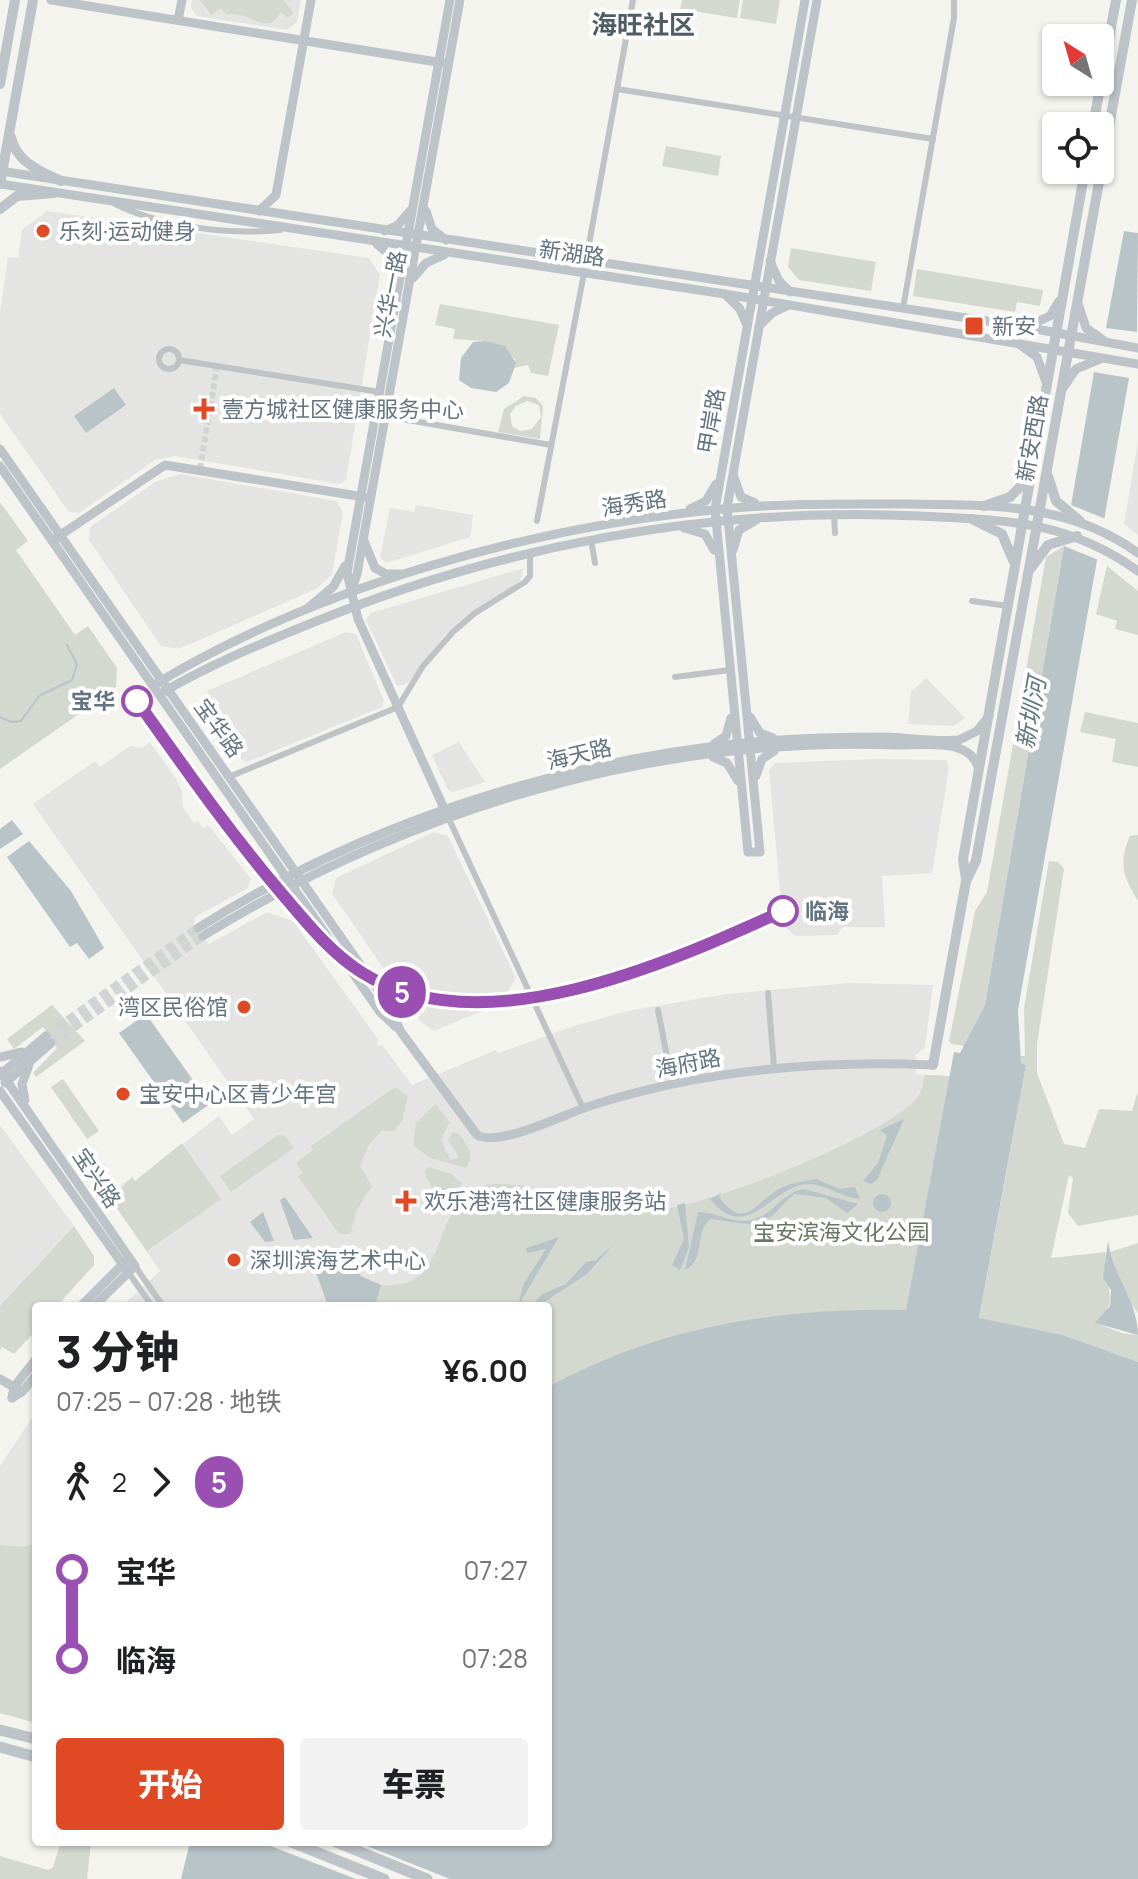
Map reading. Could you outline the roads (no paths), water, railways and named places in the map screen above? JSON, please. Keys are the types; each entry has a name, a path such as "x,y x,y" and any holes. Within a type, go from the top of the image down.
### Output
{"highway":[{"path":"0,1730 32,1738"},
{"path":"0,1747 32,1756"},
{"path":"301,1846 384,1879"},
{"path":"346,1846 427,1879"}],"main road":[{"path":"0,84 15,0"},
{"path":"0,178 33,0"},
{"path":"51,0 444,64"},
{"path":"178,20 182,0"},
{"path":"286,216 276,195 311,0"},
{"name":"兴华一路","path":"444,64 450,0"},
{"name":"兴华一路","path":"447,813 353,606 347,573 385,416 405,284 425,196 428,154 444,64 460,0"},
{"name":"甲岸路","path":"805,0 758,262 758,294 757,329 727,508 731,577 760,852 748,852 715,509 747,324 758,294 769,260 817,0"},
{"path":"1096,112 1116,0"},
{"name":"新安西路","path":"933,1065 966,881 979,845 1132,0"},
{"path":"6,49 13,60 20,58 24,50"},
{"path":"11,124 12,143 19,155 61,181"},
{"name":"兴华一路","path":"413,242 413,205 428,154"},
{"name":"新湖路","path":"0,178 61,181 259,211 381,232 452,254 674,287 726,289"},
{"name":"新湖路","path":"0,178 54,193 368,240 449,242 586,261 1138,364"},
{"name":"新安西路","path":"966,881 963,859 1082,184"},
{"path":"0,209 17,196 54,193"},
{"path":"259,211 276,195"},
{"path":"425,196 429,224 449,242"},
{"path":"381,232 398,225 413,205"},
{"path":"1078,206 1085,215 1095,208"},
{"path":"368,240 392,257 405,284 426,263 452,254"},
{"path":"510,262 505,256 512,251"},
{"path":"757,329 792,299 769,260"},
{"path":"747,324 726,289 747,278 758,262"},
{"path":"674,287 681,282 676,276"},
{"path":"1020,326 1035,324 1050,316 1063,290"},
{"name":"新湖路","path":"792,299 903,308 1138,348"},
{"path":"1079,305 1086,328 1110,343"},
{"name":"兴华一路","path":"350,594 363,537 365,497 380,392 400,314"},
{"path":"1008,340 1037,357 1046,383"},
{"path":"1061,395 1076,369 1104,359"},
{"path":"739,370 745,365 750,371"},
{"name":"宝华路","path":"0,449 290,882 380,1012 401,1032"},
{"path":"57,537 165,465 365,497"},
{"name":"宝华路","path":"0,466 57,537"},
{"path":"1047,469 1054,497 1073,517"},
{"path":"678,515 706,501 721,470"},
{"path":"732,472 743,499 775,505"},
{"path":"984,506 1013,495 1031,475"},
{"name":"海秀路","path":"161,687 260,632 350,594 416,572 554,536 715,509 775,505 984,506 1039,510 1073,517 1112,535 1138,553"},
{"name":"海秀路","path":"161,687 353,606 426,580 591,540 715,521 834,513 1022,522 1070,535 1109,552 1138,571"},
{"path":"731,577 737,534 746,523 768,516"},
{"path":"972,519 1002,534 1015,564"},
{"path":"668,527 703,533 710,540 718,561"},
{"path":"1028,573 1045,548 1070,535"},
{"path":"363,537 370,560 379,572 393,575 416,572"},
{"path":"299,615 338,581 352,544"},
{"path":"260,632 256,640 264,643"},
{"name":"宝华路","path":"161,687 231,776 389,1006 401,1032 464,1122"},
{"path":"699,753 726,736 732,691"},
{"path":"746,708 760,733 780,740"},
{"name":"海天路","path":"750,747 780,740 959,740 977,731 989,716"},
{"name":"海天路","path":"200,932 300,876 447,813 579,771 750,747 961,748 973,755 979,774"},
{"path":"754,792 762,759 790,747"},
{"path":"699,753 727,763 743,794"},
{"path":"966,843 979,845"},
{"path":"2,1080 48,1040"},
{"path":"0,1057 32,1053"},
{"path":"28,1111 22,1084 32,1053"},
{"name":"海府路","path":"464,1122 480,1137 494,1140 583,1108 672,1083 774,1067 933,1065"},
{"name":"宝兴路","path":"2,1080 28,1111 91,1200 129,1265"},
{"name":"宝兴路","path":"2,1080 19,1119 81,1207 129,1265"},
{"path":"0,1109 19,1119"},
{"path":"81,1207 91,1200"},
{"path":"86,1302 129,1265"},
{"path":"97,1302 129,1265"},
{"path":"16,1392 32,1366"},
{"path":"0,1391 16,1392 32,1378"},
{"path":"0,1379 16,1392"}],"street":[{"path":"586,261 633,0"},
{"path":"903,308 954,18 954,0"},
{"path":"617,89 933,139"},
{"path":"537,521 584,273"},
{"path":"179,360 380,392"},
{"path":"385,416 551,445"},
{"path":"834,513 835,533"},
{"path":"591,540 595,563"},
{"path":"231,776 398,707 442,644 475,613 525,582 530,576 530,553"},
{"path":"972,601 1008,606"},
{"path":"675,677 730,670"},
{"path":"447,813 583,1108"},
{"path":"768,993 774,1067"},
{"path":"658,1010 672,1083"},
{"name":"宝兴路","path":"129,1265 150,1302"},
{"name":"宝兴路","path":"129,1265 160,1302"}],"waterway":[{"path":"0,717 11,722 21,721 39,696 72,680 77,664 67,645"}],"tunnel":[{"path":"200,469 217,366"},
{"path":"46,1036 198,928"},
{"path":"51,1043 203,936"}],"metro line":[{"name":"5","path":"137,701 231,833 313,929 337,954 360,971 396,990 436,1000 496,999 560,992 638,973 708,946 783,911"}],"place":[{"name":"乐刻·运动健身","path":"43,231"},
{"name":"新安","path":"974,326"},
{"name":"壹方城社区健康服务中心","path":"204,409"},
{"name":"宝华","path":"137,701"},
{"name":"临海","path":"783,911"},
{"name":"湾区民俗馆","path":"244,1007"},
{"name":"宝安中心区青少年宫","path":"123,1094"},
{"name":"欢乐港湾社区健康服务站","path":"406,1201"},
{"name":"深圳滨海艺术中心","path":"234,1260"}],"district":[{"name":"海旺社区","path":"643,24"}],"water label":[{"name":"新圳河","path":"1030,713"}],"park label":[{"name":"宝安滨海文化公园","path":"841,1232"}]}
